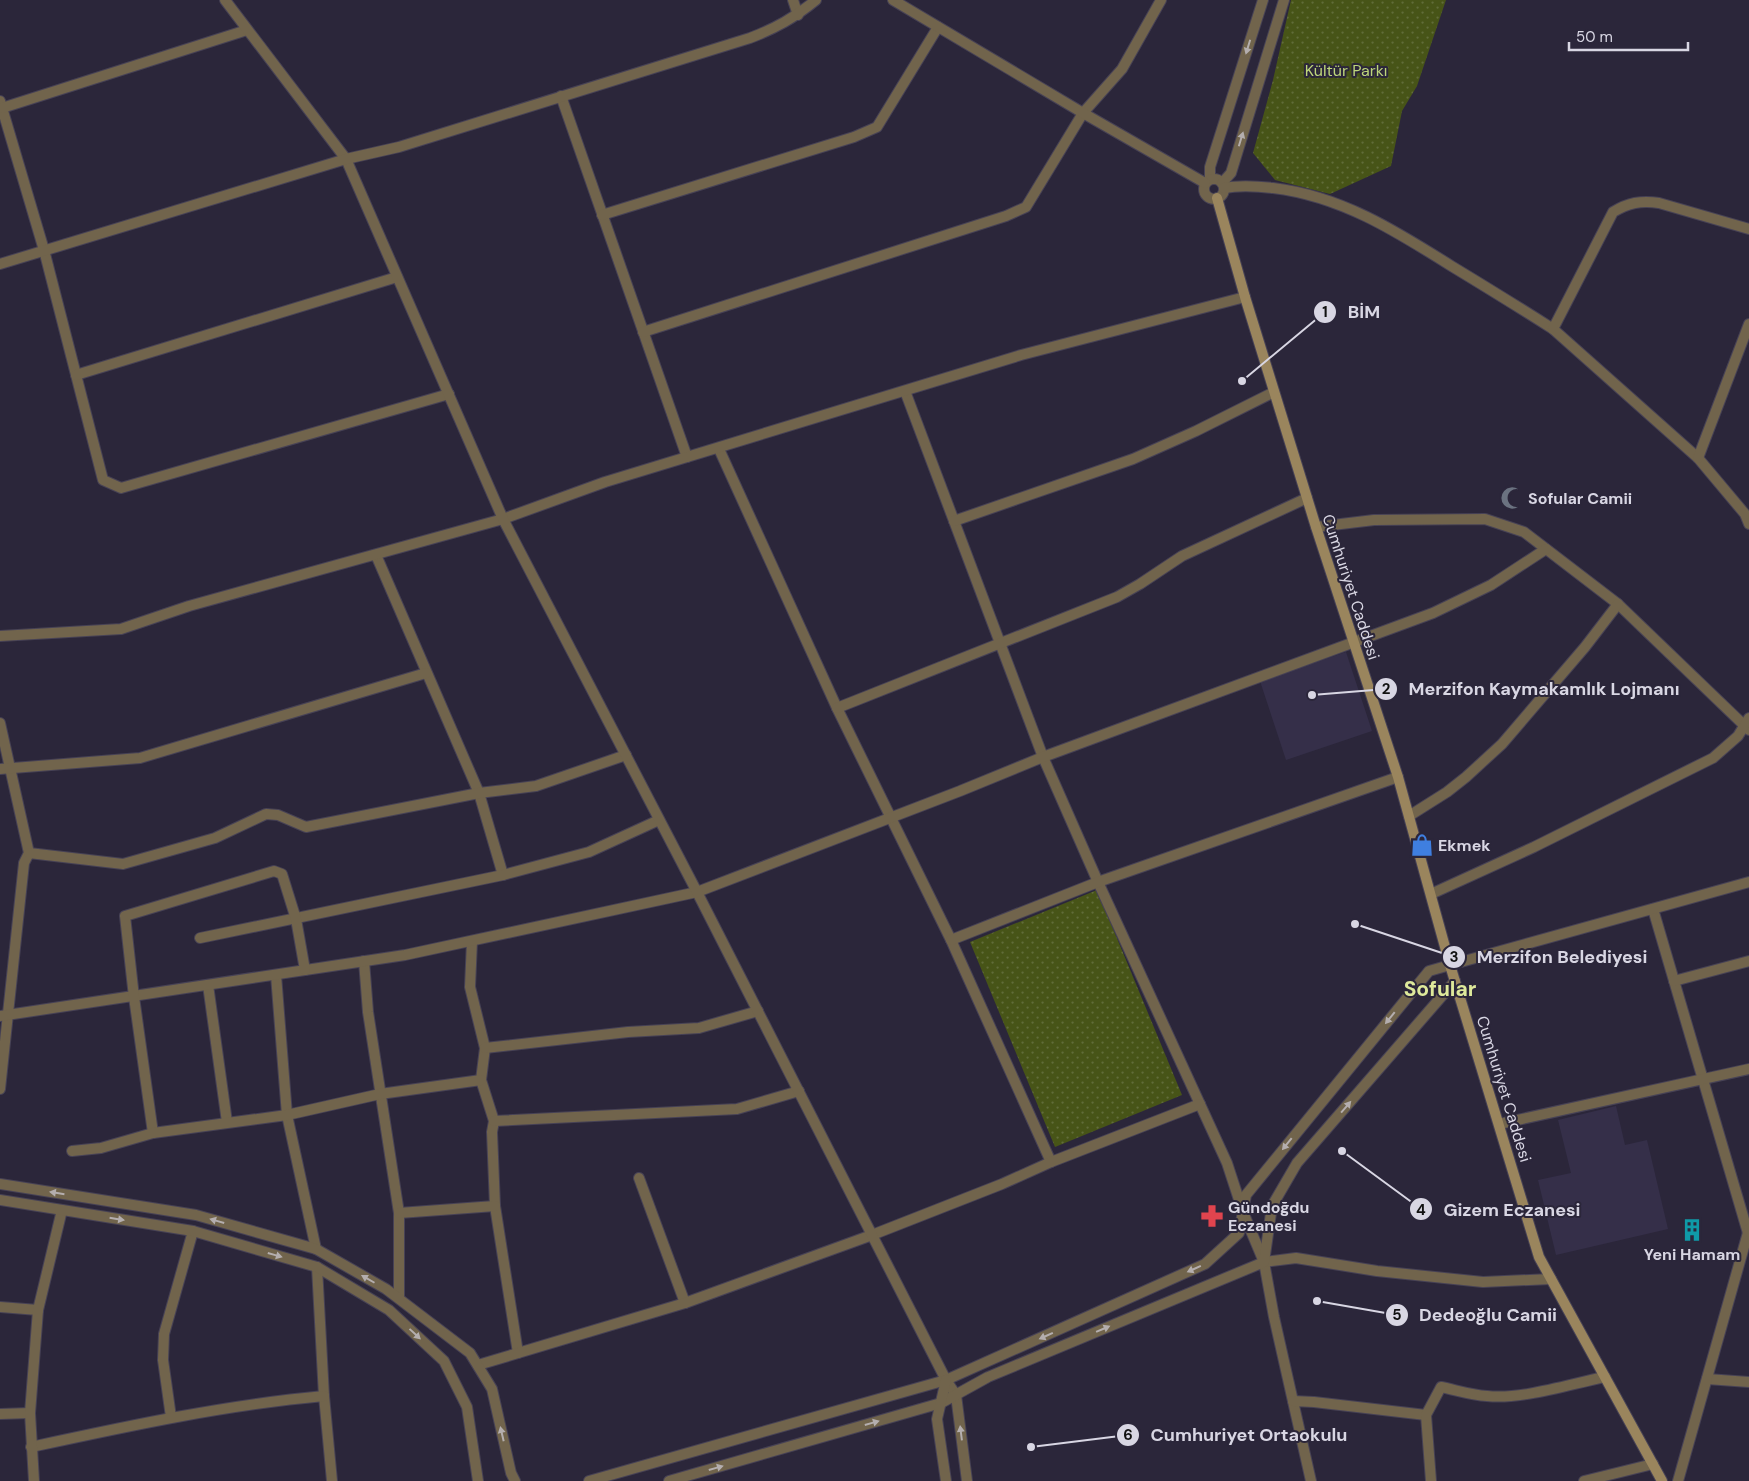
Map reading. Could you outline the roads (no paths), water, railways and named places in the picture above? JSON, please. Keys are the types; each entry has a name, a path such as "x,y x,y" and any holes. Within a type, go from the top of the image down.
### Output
{"main road":[{"name":"Cumhuriyet Caddesi","path":"1217,198 1244,297 1306,498 1398,777 1450,965 1539,1257 1662,1481"}],"street":[{"path":"225,0 346,159 503,519 697,892 946,1380 956,1395 967,1481"},
{"path":"793,0 798,15"},
{"path":"0,264 346,159 399,146 750,38 776,28 798,15 816,0"},
{"path":"893,0 1083,113 1208,181 1216,179 1223,186 1256,186 1291,190 1354,210 1394,230 1553,329 1698,458 1747,513 1749,524"},
{"path":"643,332 1026,208 1083,113 1122,69 1161,0"},
{"path":"1263,0 1204,189 1210,198 1217,198 1222,194 1223,186 1231,173 1284,0"},
{"path":"602,215 854,137 877,126 938,26"},
{"path":"247,30 1,104 44,250 103,480 121,488 449,394"},
{"path":"560,96 687,457"},
{"path":"1553,329 1613,212 1622,207 1646,201 1659,203 1749,229"},
{"path":"76,376 397,277"},
{"path":"0,636 121,629 189,606 503,519 605,482 1021,355 1244,297"},
{"path":"1698,458 1749,324"},
{"path":"905,391 1043,756 1098,882 1228,1163 1243,1212 1264,1262 1274,1318 1311,1481"},
{"path":"954,521 1096,472 1168,444 1274,392"},
{"path":"719,448 837,708 952,940 1051,1162"},
{"path":"837,708 1117,597 1182,556 1306,498"},
{"path":"1316,527 1374,520 1484,519 1524,532 1618,604 1747,725 1738,736 1713,758 1534,847 1431,894"},
{"path":"4,1015 405,955 697,892 892,818 1043,756 1434,613 1498,581 1546,549"},
{"path":"376,554 479,793 504,875"},
{"path":"1409,816 1466,777 1502,744 1585,647 1618,604"},
{"path":"5,768 140,758 426,673"},
{"path":"0,722 5,768 29,852 24,863 4,1015 0,1089"},
{"path":"29,852 123,864 216,838 266,814 278,815 306,827 479,793 536,786 626,755"},
{"path":"952,940 1098,882 1398,777"},
{"path":"200,938 296,919 394,896 504,875 589,852 659,820"},
{"path":"153,1133 125,916 274,871 282,874 296,919 305,970"},
{"path":"589,1481 946,1380 1205,1264 1239,1233 1246,1195 1429,971 1749,882"},
{"path":"1653,909 1748,1231 1678,1481"},
{"path":"472,941 470,987 485,1048 482,1080 494,1121 492,1132 496,1206 518,1353"},
{"path":"364,961 368,1012 399,1213 399,1298"},
{"path":"1674,981 1749,961"},
{"path":"276,975 287,1115 316,1249"},
{"path":"1264,1262 1272,1206 1297,1163 1455,981"},
{"path":"208,985 227,1122"},
{"path":"485,1048 628,1032 699,1028 758,1011"},
{"path":"1499,1124 1749,1069"},
{"path":"72,1151 101,1148 153,1133 287,1115 380,1094 482,1080"},
{"path":"494,1121 738,1109 799,1091"},
{"path":"478,1365 685,1303 872,1235 1200,1104"},
{"path":"0,1177 0,1184 196,1215 316,1249 386,1289 470,1352 492,1389 511,1473 515,1481"},
{"path":"639,1178 685,1303"},
{"path":"0,1200 193,1231 317,1267 389,1310 444,1361 467,1407 478,1481"},
{"path":"399,1213 496,1206"},
{"path":"34,1481 30,1413 38,1310 62,1210"},
{"path":"171,1417 163,1360 164,1334 193,1231"},
{"path":"669,1481 941,1403 988,1377 1264,1262 1296,1258 1377,1271 1483,1282 1551,1279"},
{"path":"317,1267 324,1396 332,1481"},
{"path":"0,1307 38,1310"},
{"path":"1431,1481 1426,1415 1441,1387 1487,1396 1504,1397 1518,1396 1605,1377"},
{"path":"1707,1379 1749,1382"},
{"path":"946,1380 937,1419 946,1481"},
{"path":"31,1447 171,1417 266,1401 324,1396"},
{"path":"1293,1401 1426,1415"},
{"path":"0,1414 30,1413"},
{"path":"1584,1481 1653,1464"}],"place":[{"name":"BİM","path":"1242,381"},
{"name":"Sofular Camii","path":"1512,498"},
{"name":"Merzifon Kaymakamlık Lojmanı","path":"1312,695"},
{"name":"Ekmek","path":"1422,845"},
{"name":"Merzifon Belediyesi","path":"1355,924"},
{"name":"Gizem Eczanesi","path":"1342,1151"},
{"name":"Gündoğdu Eczanesi","path":"1212,1216"},
{"name":"Yeni Hamam","path":"1692,1230"},
{"name":"Dedeoğlu Camii","path":"1317,1301"},
{"name":"Cumhuriyet Ortaokulu","path":"1031,1447"}],"district":[{"name":"Sofular","path":"1440,989"}],"park label":[{"name":"Kültür Parkı","path":"1346,70"}]}
